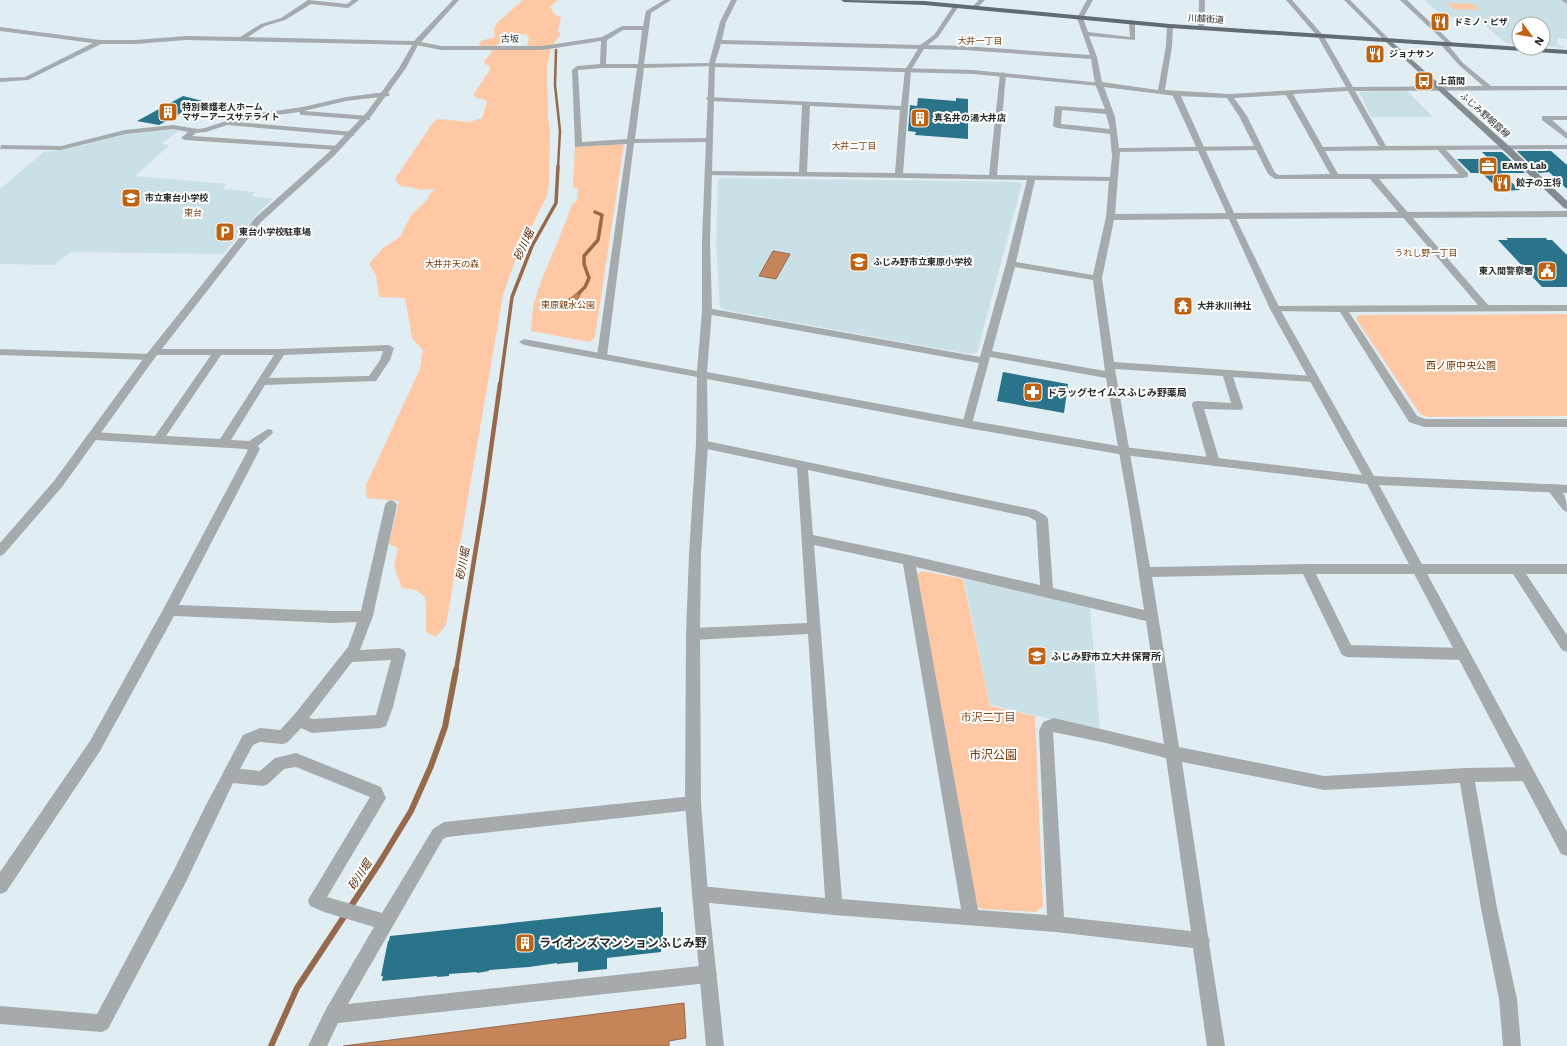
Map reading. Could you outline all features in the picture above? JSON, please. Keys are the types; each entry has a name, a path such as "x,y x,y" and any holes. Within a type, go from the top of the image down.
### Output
{"highway":[{"name":"川越街道","path":"844,0 886,1 956,6 1170,26 1567,52"}],"main road":[{"name":"ふじみ野朝霞線","path":"1388,41 1506,148 1567,206"}],"street":[{"path":"242,38 264,25 283,20 311,1 348,6 356,0"},
{"path":"0,551 58,484 152,354 267,211 367,118 386,94 409,58 416,43 456,0"},
{"path":"602,356 648,12 668,0"},
{"path":"715,1046 700,894 693,803 693,634 695,554 702,444 702,375 707,311 708,173 712,65 723,22 734,0"},
{"path":"974,8 982,0"},
{"path":"1090,0 1080,18 1094,57 1099,84 1114,132 1116,150 1110,217 1097,278 1152,617 1202,941 1216,1046"},
{"path":"1201,28 1202,0"},
{"path":"1289,0 1312,24 1321,36 1384,148"},
{"path":"1346,0 1388,41"},
{"path":"1403,0 1448,45 1461,64 1489,88"},
{"path":"900,175 908,70 922,47 936,36 956,6"},
{"path":"1086,34 1133,39 1132,22"},
{"path":"1161,92 1169,46 1170,26"},
{"path":"603,66 604,39 621,29 646,28"},
{"name":"古坂","path":"0,29 100,42 135,42 186,38 242,38 416,43 441,48 542,48 604,39"},
{"path":"0,80 26,79 100,42"},
{"path":"717,42 1010,50 1094,57"},
{"path":"709,140 631,141 578,145 575,70 577,68 603,66 712,65 908,70 1003,74 1176,94 1229,96 1352,89 1567,88"},
{"path":"993,177 1003,74"},
{"path":"1289,93 1336,177"},
{"path":"1,147 61,148 125,132 173,127 206,130 244,117 303,109 346,99 386,94"},
{"path":"1176,94 1275,309 1371,480 1567,848"},
{"path":"1229,96 1243,116 1272,174 1280,178 1465,175 1440,148"},
{"path":"710,99 904,108"},
{"path":"804,174 806,104"},
{"path":"1109,112 1058,108 1057,126 1114,132"},
{"path":"285,111 367,118"},
{"path":"1567,118 1545,118 1567,137"},
{"path":"226,123 351,134"},
{"path":"195,130 185,138 336,148"},
{"path":"1320,149 1567,147"},
{"path":"1116,150 1259,148"},
{"path":"708,173 1114,179"},
{"path":"1373,177 1485,308"},
{"path":"967,424 1011,264 1031,178"},
{"path":"1110,217 1567,214"},
{"path":"1011,264 1097,278"},
{"path":"1342,308 1413,419 1424,423 1567,423"},
{"path":"1275,309 1567,308"},
{"path":"707,311 985,357 1111,370 1227,373 1314,379"},
{"path":"524,342 967,424 1124,451 1371,480 1567,489"},
{"path":"0,352 152,354 281,352 389,348 385,360 372,379 262,382"},
{"path":"158,439 218,352"},
{"path":"223,443 281,352"},
{"path":"1214,462 1197,405 1238,407 1227,373"},
{"path":"94,436 223,443 251,446 268,433"},
{"path":"702,444 1032,513 1042,520 1047,593"},
{"path":"0,886 95,746 170,610 254,449 251,446"},
{"path":"802,464 834,907"},
{"path":"1552,488 1567,507"},
{"path":"0,1015 102,1023 180,876 229,775 248,740 260,735 283,736 299,720 350,656 366,616 391,505"},
{"path":"808,539 909,560 1152,617"},
{"path":"909,560 971,917"},
{"path":"1145,572 1308,569 1567,569"},
{"path":"1308,569 1347,651 1463,654"},
{"path":"1516,569 1567,646"},
{"path":"170,610 333,617 366,616"},
{"path":"693,634 814,628"},
{"path":"299,720 312,726 381,721 399,654 350,656"},
{"path":"1056,924 1046,731 1048,727 1054,725 1106,736 1173,753 1324,783 1466,775 1527,774"},
{"path":"229,775 263,779 280,763 296,760 376,792 378,798 316,900 324,904 386,922"},
{"path":"1466,775 1489,908 1508,999 1512,1046"},
{"path":"317,1046 332,1015 386,922 438,834 444,830 693,803"},
{"path":"700,894 834,907 1056,924 1202,941"},
{"path":"332,1015 708,974"}],"shaded area":[{"path":"1424,0 1562,0 1567,3 1567,39 1558,38 1557,44 1564,48 1551,47 1551,16 1511,16 1511,44 1507,44 1477,18 1444,17"},
{"path":"1406,90 1433,117 1371,117 1359,92"},
{"name":"市立東台小学校","path":"173,128 181,129 161,144 170,145 135,176 227,184 222,189 255,192 251,196 273,199 259,212 223,254 71,252 54,265 0,264 0,189 44,152 72,148 126,133"},
{"name":"ふじみ野市立東原小学校","path":"720,178 1022,183 977,353 969,354 725,310 720,307 716,245 718,180"},
{"path":"773,251 790,254 776,279 759,276"},
{"path":"578,292 581,293 573,307 564,309 553,305 571,298"},
{"name":"ふじみ野市立大井保育所","path":"964,579 1090,607 1100,730 990,705"},
{"path":"684,1003 686,1038 669,1041 669,1046 343,1046"}],"green space":[{"path":"523,0 558,0 550,7 555,15 561,17 558,31 561,34 552,46 527,46 529,39 526,34 513,35 496,46 481,47 479,44 481,41 495,37 494,29 497,23"},
{"path":"1447,3 1473,4 1479,10 1453,9"},
{"name":"大井弁天の森","path":"494,48 551,49 547,67 548,116 550,132 549,183 547,196 516,258 503,295 446,625 436,637 426,632 425,597 416,590 402,588 394,566 398,548 389,544 399,501 367,498 366,485 420,369 423,350 412,338 405,298 379,297 376,275 369,264 383,248 400,237 411,215 427,200 429,195 435,189 420,190 400,186 395,179 434,121 439,119 469,122 482,118 487,103 486,100 477,98 473,95 490,70 490,66 485,64 484,61"},
{"name":"東原親水公園","path":"624,144 595,337 590,342 531,331 533,306 538,290 572,204 577,201 578,189 573,187 575,147"},
{"name":"西ノ原中央公園","path":"1567,314 1567,416 1428,417 1420,414 1356,319 1358,315"},
{"name":"市沢公園","path":"922,571 963,579 990,706 1035,716 1043,906 1036,912 983,909 977,907 974,901 916,575"}],"building":[{"name":"特別養護老人ホーム マザーアースサテライト","path":"183,96 203,101 159,125 137,121"},
{"name":"真名井の湯大井店","path":"918,98 956,101 956,98 968,99 968,139 915,135 916,132 908,131 910,105 917,106"},
{"path":"1517,151 1551,151 1567,165 1567,189 1549,172 1539,173"},
{"name":"EAMS Lab","path":"1482,152 1502,152 1525,173 1501,173 1520,190 1500,191 1482,173 1471,173 1457,159 1489,159"},
{"name":"東入間警察署","path":"1506,238 1546,238 1547,240 1552,240 1567,255 1567,287 1542,287 1498,240 1508,240"},
{"name":"ドラッグセイムスふじみ野薬局","path":"1003,372 1068,384 1064,413 997,401"},
{"name":"ライオンズマンションふじみ野","path":"661,907 661,912 663,912 663,946 661,947 661,952 607,958 607,969 578,972 578,962 557,963 489,970 477,973 449,974 449,976 382,981 383,976 381,976 390,936"}],"waterway":[{"name":"砂川堀","path":"556,50 555,85 560,131 558,167"},
{"name":"砂川堀","path":"500,385 512,297 532,246 556,203 558,166"},
{"path":"579,293 585,287 589,278 584,264 584,256 598,240 602,215 595,212"},
{"name":"砂川堀","path":"456,671 484,499 500,384"},
{"name":"砂川堀","path":"271,1046 297,988 380,862 411,811 431,766 445,727 456,670"}],"place":[{"name":"ドミノ・ピザ","path":"1440,22"},
{"name":"ジョナサン","path":"1375,54"},
{"name":"上苗間","path":"1424,81"},
{"name":"特別養護老人ホーム マザーアースサテライト","path":"168,112"},
{"name":"真名井の湯大井店","path":"920,118"},
{"name":"EAMS Lab","path":"1488,166"},
{"name":"餃子の王将","path":"1502,183"},
{"name":"市立東台小学校","path":"131,198"},
{"name":"東台小学校駐車場","path":"225,232"},
{"name":"ふじみ野市立東原小学校","path":"859,262"},
{"name":"東入間警察署","path":"1547,271"},
{"name":"大井氷川神社","path":"1183,306"},
{"name":"ドラッグセイムスふじみ野薬局","path":"1033,392"},
{"name":"ふじみ野市立大井保育所","path":"1037,656"},
{"name":"ライオンズマンションふじみ野","path":"525,943"}],"district":[{"name":"大井一丁目","path":"980,41"},
{"name":"大井二丁目","path":"854,146"},
{"name":"東台","path":"193,213"},
{"name":"うれし野一丁目","path":"1426,253"},
{"name":"市沢二丁目","path":"988,717"}]}
